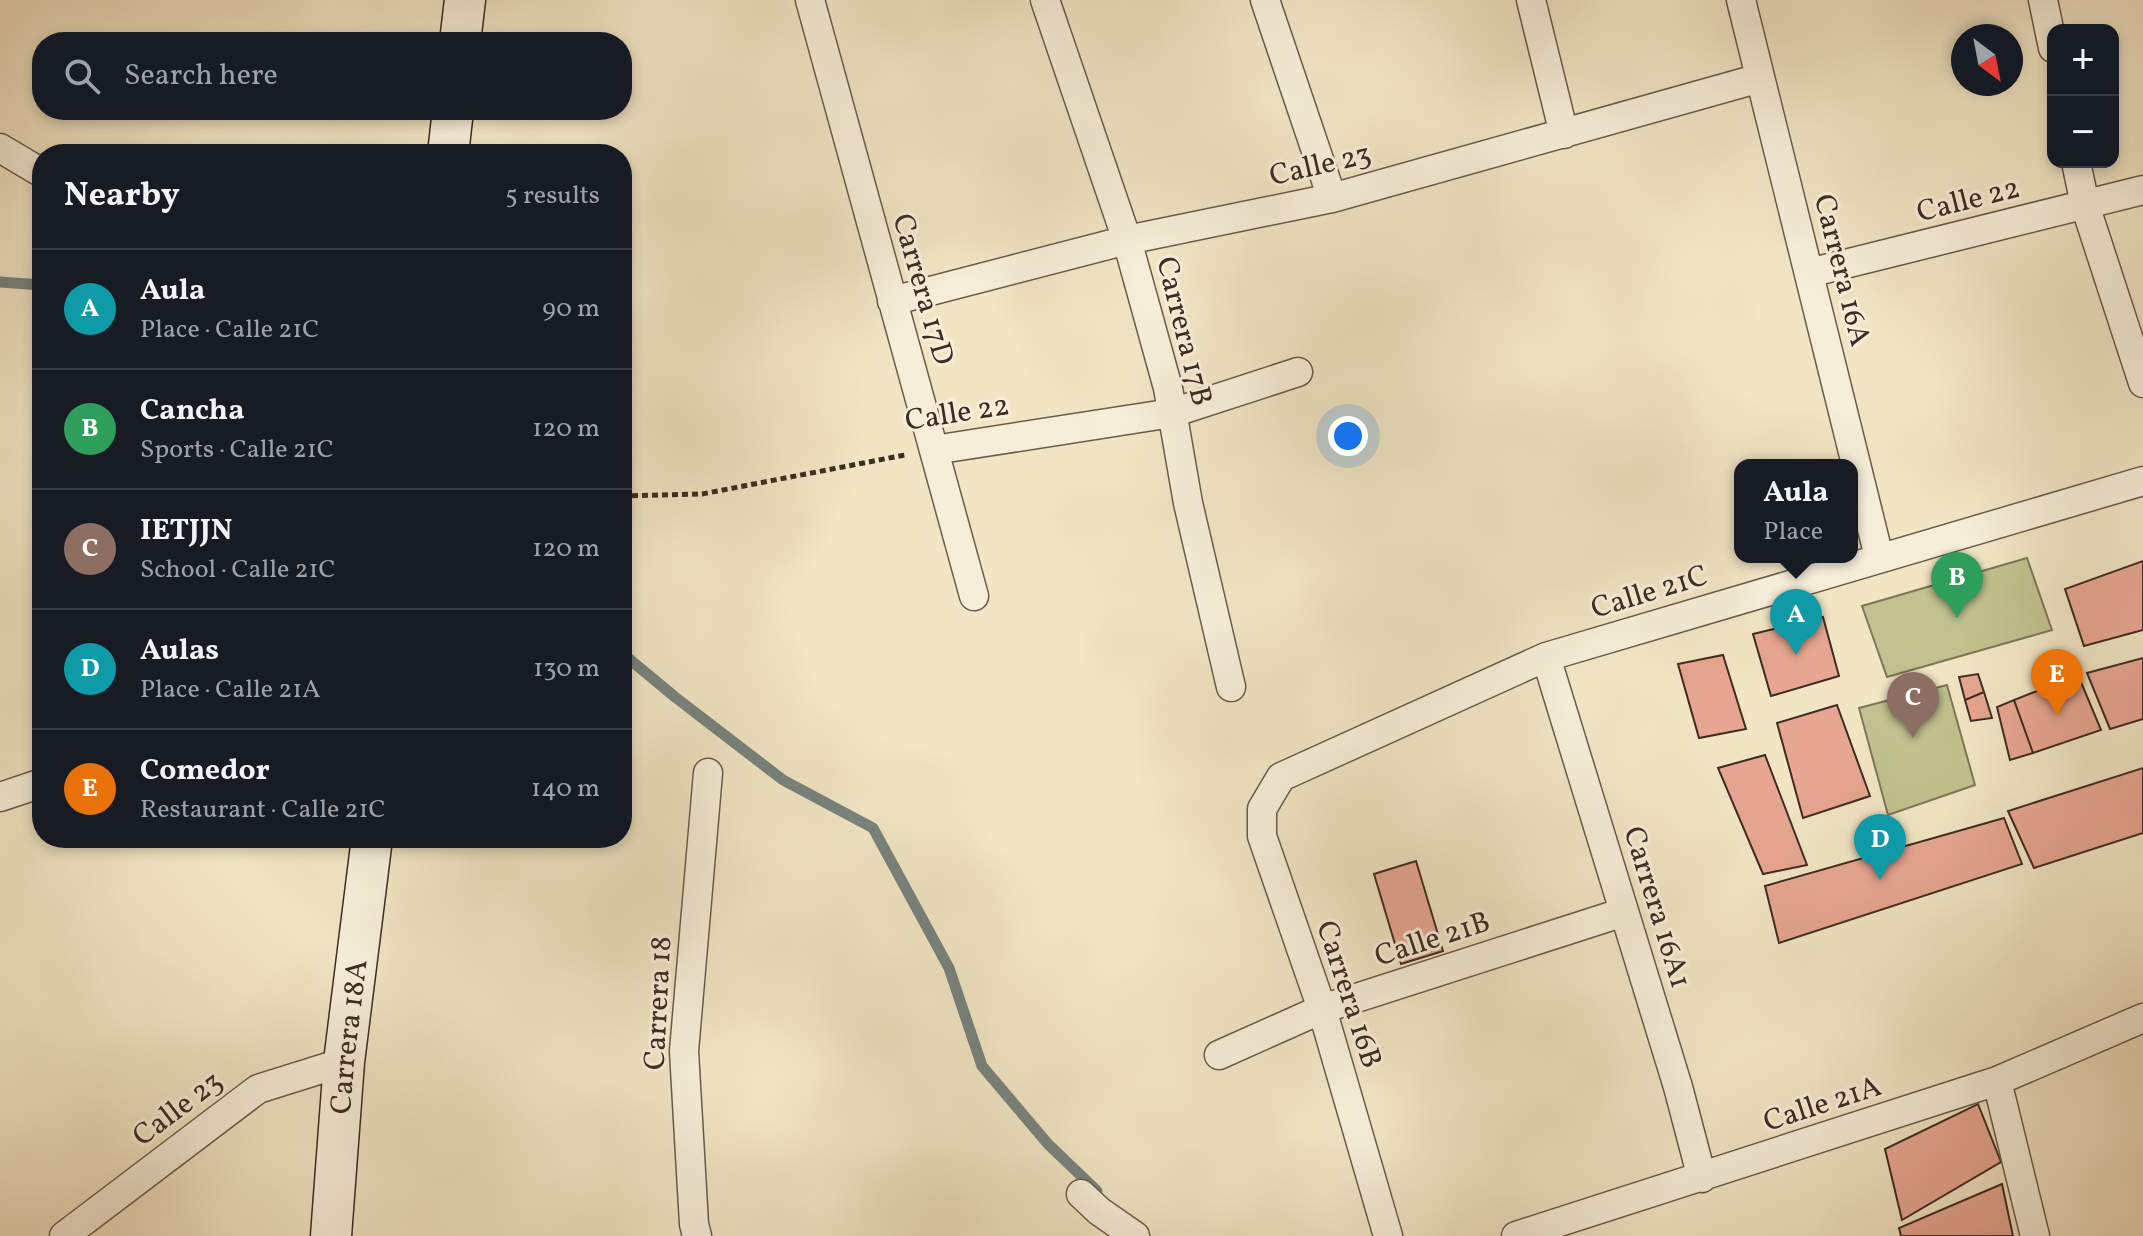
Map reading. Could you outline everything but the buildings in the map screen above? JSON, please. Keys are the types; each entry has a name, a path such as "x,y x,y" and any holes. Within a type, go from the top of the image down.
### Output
{"main road":[{"path":"461,32 465,0"},
{"path":"449,144 452,120"},
{"name":"Carrera 18A","path":"331,1236 344,1062 371,848"}],"street":[{"name":"Carrera 17D","path":"810,0 974,596"},
{"name":"Carrera 17B","path":"1045,0 1127,240 1172,413 1188,503 1231,687"},
{"path":"1265,0 1332,198"},
{"path":"1531,0 1564,134"},
{"name":"Carrera 16A","path":"1741,0 1855,459"},
{"path":"2043,0 2048,24"},
{"name":"Calle 23","path":"892,301 1127,240 1332,198 1760,78"},
{"path":"0,148 32,167"},
{"path":"2077,168 2085,205 2143,383"},
{"name":"Calle 22","path":"1809,273 2143,190"},
{"name":"Calle 22","path":"934,450 1172,413 1298,372"},
{"name":"Carrera 16A","path":"1858,472 1879,557"},
{"name":"Calle 21C","path":"1281,777 1546,657 2143,481"},
{"name":"Carrera 16A1","path":"1546,657 1678,1087 1702,1178"},
{"name":"Carrera 18","path":"697,1236 684,1051 708,773"},
{"name":"Carrera 16B","path":"1281,777 1262,809 1262,836 1322,1009 1388,1236"},
{"path":"0,797 32,786"},
{"name":"Calle 21B","path":"1219,1055 1322,1009 1624,912"},
{"name":"Calle 21A","path":"1516,1236 1997,1081 2143,1018"},
{"name":"Calle 23","path":"64,1236 258,1089 344,1062"},
{"path":"1997,1081 2035,1236"},
{"path":"1081,1194 1135,1236"}],"path":[{"name":"Calle 22","path":"632,496 702,494 934,450"}],"green space":[{"path":"2027,558 2052,630 1887,677 1862,606"},
{"path":"1947,685 1975,785 1888,815 1859,708"}],"waterway":[{"path":"0,282 32,284"},
{"path":"632,661 783,780 873,828 949,968 982,1066 1048,1144 1097,1191"}],"place":[{"name":"Cancha","path":"1957,618"},
{"name":"Aula","path":"1796,655"},
{"name":"Comedor","path":"2057,715"},
{"name":"IETJJN","path":"1913,738"},
{"name":"Aulas","path":"1880,880"}]}
